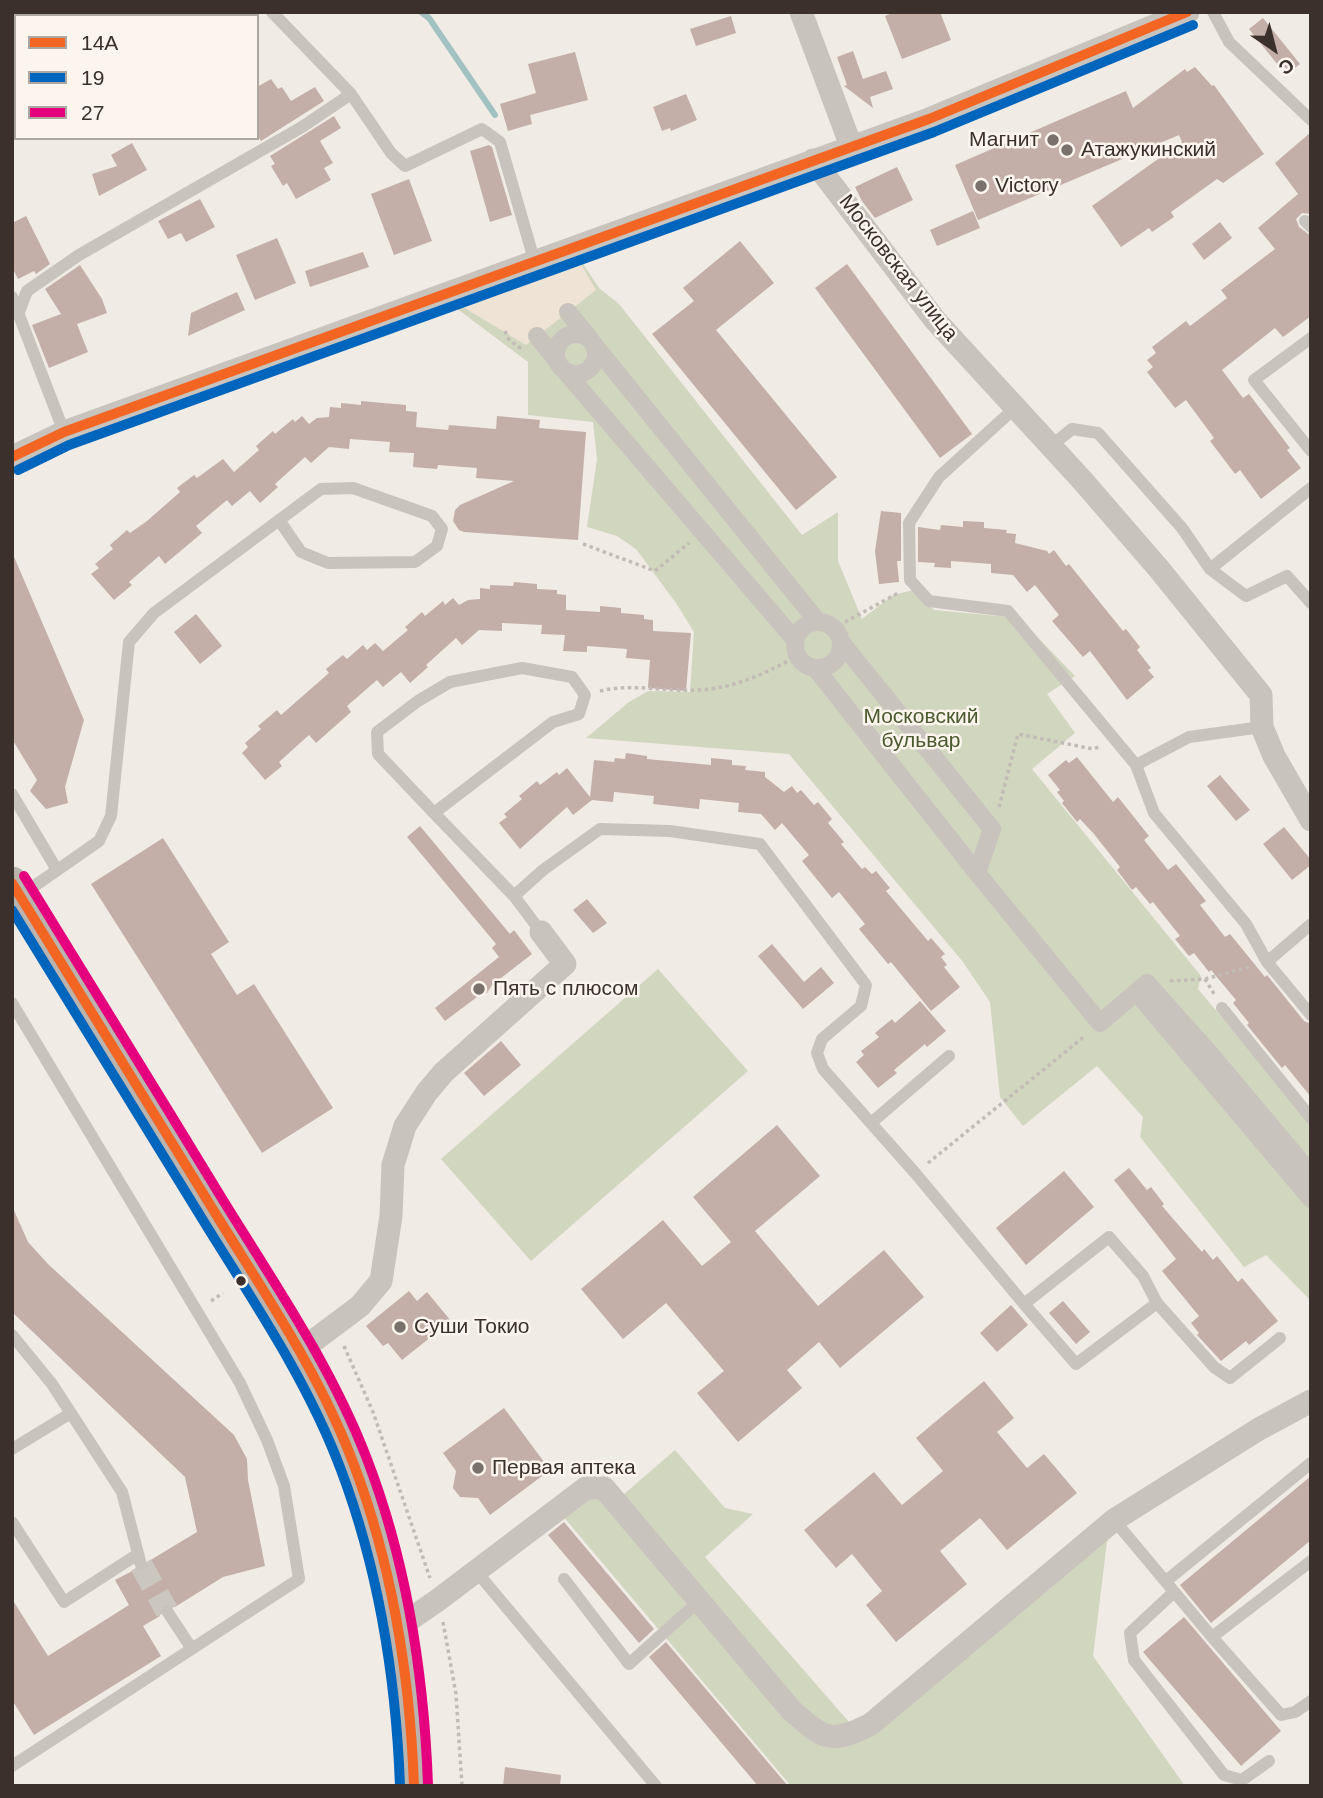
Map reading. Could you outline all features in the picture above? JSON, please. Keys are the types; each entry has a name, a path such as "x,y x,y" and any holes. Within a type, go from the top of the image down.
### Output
{"main road":[{"path":"16,890 300,1351 330,1409 354,1467 387,1573 399,1627 408,1689 414,1786"}],"street":[{"path":"801,12 851,146"},
{"path":"12,457 64,432 929,119 1188,12"},
{"name":"Московская улица","path":"813,160 935,320 1159,569 1261,695 1262,727 1274,756 1311,820"},
{"path":"568,312 992,829 977,873"},
{"path":"578,334 591,340 596,355 589,369 575,374 561,366 556,352 563,339 578,334"},
{"path":"537,336 702,532 796,648 802,663 816,669 1100,1023 1142,988 1265,1131 1311,1199"},
{"path":"796,648 803,627 830,630"},
{"path":"816,669 832,664 838,658 830,630"},
{"path":"300,1351 359,1306 381,1281 391,1216 393,1165 405,1126 427,1092 444,1072 565,964 541,932"},
{"path":"1265,1131 1311,1174"},
{"path":"399,1627 586,1488 604,1488 791,1710 816,1732 834,1738 851,1735 872,1724 1114,1520 1259,1429 1311,1401"}],"lane":[{"path":"272,12 351,94 391,153 405,166 482,129 500,142 535,263"},
{"path":"1213,12 1229,42 1311,120"},
{"path":"19,312 27,290 79,255 302,127 351,94"},
{"path":"12,297 64,432"},
{"path":"1311,338 1254,380 1311,451"},
{"path":"1016,407 939,477 909,523 910,580 929,601 1008,611 1136,765 1154,813 1246,924 1267,962 1311,1016"},
{"path":"1051,446 1072,429 1098,433 1182,528 1210,569 1246,596 1287,576 1311,603"},
{"path":"16,890 57,870 99,841 111,816 129,642 154,613 279,520 321,489 353,488 432,516 442,529 438,546 415,562 328,563 301,552 279,520"},
{"path":"1210,569 1311,488"},
{"path":"434,813 553,722 579,714 585,695 572,677 522,668 450,682 418,701 377,733 379,754 434,813 514,896 541,932"},
{"path":"1136,765 1189,737 1262,727"},
{"path":"12,794 57,870"},
{"path":"514,896 543,870 600,829 670,831 760,844 866,985 861,1006 822,1039 817,1053 823,1069 916,1174 1024,1304 1076,1364 1157,1303"},
{"path":"1267,962 1310,926 1311,920"},
{"path":"12,1003 240,1383 285,1486 299,1579 12,1766"},
{"path":"1222,1008 1311,1118"},
{"path":"871,1124 949,1056"},
{"path":"1024,1304 1109,1237 1143,1276 1157,1303 1214,1367 1230,1378 1280,1338"},
{"path":"12,1335 52,1384 122,1492 140,1560 65,1602 12,1522"},
{"path":"12,1449 71,1413"},
{"path":"1269,1760 1242,1780 1224,1775 1134,1660 1130,1633 1170,1586 1311,1463"},
{"path":"1114,1520 1281,1715 1295,1712 1311,1701"},
{"path":"1212,1637 1311,1561"},
{"path":"476,1571 656,1786"},
{"path":"564,1579 628,1664 700,1600"},
{"path":"167,1611 192,1649"}],"path":[{"path":"583,544 655,571 702,532"},
{"path":"830,630 915,586"},
{"path":"585,695 612,688 697,690 733,686 764,674 796,648"},
{"path":"992,829 1018,734 1093,750 1116,740"},
{"path":"1142,988 1205,979 1267,962"},
{"path":"1205,979 1222,1008"},
{"path":"916,1174 1100,1023"},
{"path":"211,1301 223,1293"},
{"path":"334,1325 373,1412 438,1600 456,1694 461,1786"}],"green space":[{"name":"Московский бульвар","path":"578,256 599,288 619,304 802,535 838,512 838,561 862,619 893,595 914,590 934,610 1019,618 1075,676 1047,694 1075,733 1032,769 1201,976 1198,989 1311,1124 1311,1301 1266,1255 1244,1267 1140,1137 1143,1117 1097,1066 1023,1126 1000,1097 990,1002 963,962 789,754 586,738 629,702 648,691 690,692 694,632 636,549 617,536 587,527 597,459 593,422 528,415 528,362 452,305"},
{"path":"658,969 748,1071 531,1261 441,1159"},
{"path":"675,1450 725,1508 753,1514 705,1557 856,1730 1111,1509 1093,1656 1185,1786 791,1786 562,1515 586,1488 616,1501"}],"shaded area":[{"path":"577,257 596,290 526,345 458,304"}],"building":[{"path":"895,12 940,12 951,40 902,59 885,16"},
{"path":"731,16 736,33 696,46 690,29"},
{"path":"1263,18 1300,64 1286,75 1249,29"},
{"path":"853,51 863,79 886,71 893,89 870,97 873,108 844,86 847,85 837,57"},
{"path":"575,52 588,100 530,115 532,124 508,131 500,104 536,93 528,64"},
{"path":"1195,67 1212,86 1214,85 1264,154 1223,183 1217,179 1171,212 1174,217 1152,232 1149,228 1121,247 1092,206 1182,142 1179,135 978,220 955,165 1126,91 1133,108 1185,69 1187,72"},
{"path":"271,79 278,89 282,87 291,101 315,87 324,101 261,141 259,86"},
{"path":"686,94 697,120 671,131 670,128 662,131 653,107"},
{"path":"334,116 341,128 320,141 333,163 324,168 331,180 296,199 287,183 283,186 271,166 275,164 270,156"},
{"path":"1311,132 1311,214 1302,213 1296,219 1299,227 1311,236 1311,316 1283,337 1275,328 1222,370 1243,398 1249,394 1290,448 1287,450 1301,468 1261,499 1240,470 1235,474 1210,441 1214,438 1186,400 1175,408 1147,372 1153,367 1147,360 1156,353 1152,347 1186,321 1190,326 1227,298 1221,290 1275,249 1258,228 1298,194 1275,163"},
{"path":"132,143 147,170 99,196 92,174 117,166 111,155"},
{"path":"489,145 492,147 512,215 490,222 470,151"},
{"path":"897,167 913,200 875,218 855,187"},
{"path":"409,179 432,241 394,255 371,194"},
{"path":"200,199 215,227 186,242 181,233 168,239 158,221"},
{"path":"973,211 980,228 937,246 930,230"},
{"path":"26,216 50,264 36,274 34,271 18,279 12,267 12,223"},
{"path":"1220,222 1232,238 1204,260 1192,244"},
{"path":"277,238 296,283 255,300 236,255"},
{"path":"740,241 774,283 716,330 837,477 796,510 652,334 694,301 683,288"},
{"path":"363,252 369,267 310,287 305,271"},
{"path":"847,264 972,434 940,458 815,288"},
{"path":"80,265 102,299 107,313 77,324 88,352 49,368 32,325 61,314 45,289"},
{"path":"237,292 245,310 188,336 191,313"},
{"path":"361,401 406,405 406,411 417,412 416,427 448,430 449,425 496,429 497,416 540,420 539,428 586,432 578,540 459,530 453,521 455,510 460,505 514,481 476,478 477,468 438,465 437,469 413,467 414,453 389,452 390,442 350,439 349,449 329,447 311,463 305,457 275,484 278,487 260,503 250,491 232,506 227,500 196,526 202,533 165,564 159,556 129,582 132,585 114,600 91,574 99,568 95,564 113,549 110,545 127,530 130,533 147,521 180,492 177,488 194,475 197,478 223,459 234,472 259,450 256,446 293,419 295,422 302,416 309,424 317,418 329,417 330,407 341,408 341,403 361,405"},
{"path":"881,511 901,513 901,561 897,561 899,582 879,584 875,551"},
{"path":"963,521 984,522 984,528 1007,530 1006,533 1016,534 1015,543 1047,551 1049,554 1054,550 1066,566 1069,564 1123,631 1126,629 1140,647 1137,650 1151,668 1148,670 1154,677 1127,700 1090,651 1083,657 1052,621 1059,615 1035,585 1027,592 1013,575 991,573 991,564 951,561 951,568 918,562 918,527 940,530 941,525 963,527"},
{"path":"12,552 84,720 65,787 68,803 46,809 30,791 37,780 12,739"},
{"path":"514,582 537,584 537,589 557,590 557,594 566,595 566,610 600,612 600,606 621,608 621,613 644,615 644,619 653,620 653,631 691,633 686,691 648,688 650,660 626,658 627,649 587,646 587,652 563,651 565,635 541,634 542,625 502,623 502,631 479,630 462,645 456,638 410,683 401,672 383,687 377,680 347,706 351,712 316,743 309,735 279,762 282,766 265,780 242,753 248,747 245,743 261,729 258,726 277,710 281,715 329,673 326,669 343,655 347,659 363,645 367,650 375,643 383,651 408,630 405,627 422,612 425,616 443,601 445,605 453,598 459,605 468,600 480,599 480,588 490,589 490,585 513,586"},
{"path":"196,614 222,646 200,664 174,632"},
{"path":"626,753 647,756 647,759 711,765 711,758 732,760 732,765 746,766 745,770 765,772 765,777 784,792 792,786 797,793 801,790 814,805 818,802 832,819 828,823 862,869 865,867 872,874 876,871 890,888 886,891 928,941 931,938 945,954 941,957 947,965 944,967 960,987 931,1011 891,962 888,964 859,929 865,924 839,892 832,898 802,861 809,855 782,823 775,830 761,814 738,812 739,803 700,799 699,809 653,804 654,796 614,792 613,802 592,800 573,815 567,807 520,849 499,823 507,817 504,814 522,799 519,796 537,781 540,785 567,768 590,797 594,760 614,762 615,758 625,759"},
{"path":"1077,757 1113,802 1118,797 1149,836 1144,840 1168,870 1176,864 1206,901 1200,905 1225,937 1230,934 1304,1021 1311,1024 1311,1097 1285,1065 1282,1068 1247,1025 1249,1023 1233,1003 1236,1000 1211,970 1209,972 1194,953 1189,956 1175,939 1180,936 1153,902 1150,904 1136,887 1132,890 1117,870 1120,867 1094,834 1080,819 1077,822 1062,803 1064,801 1057,792 1060,790 1048,775 1066,760 1069,763"},
{"path":"1220,775 1250,810 1236,821 1207,786"},
{"path":"420,826 510,934 514,930 532,954 492,985 487,993 477,997 445,1021 435,1008 499,957 492,948 496,944 407,837"},
{"path":"1284,827 1311,860 1311,865 1292,880 1263,844"},
{"path":"163,838 229,942 211,954 237,995 254,984 333,1108 262,1153 91,884"},
{"path":"587,899 607,923 593,933 573,910"},
{"path":"772,944 804,982 821,967 834,983 803,1009 758,956"},
{"path":"920,1001 946,1031 927,1047 925,1044 894,1070 897,1073 878,1088 856,1062 864,1055 861,1051 879,1037 875,1033 892,1019 895,1023"},
{"path":"501,1041 521,1065 484,1096 464,1073"},
{"path":"777,1125 820,1176 755,1231 818,1306 884,1250 924,1297 840,1368 819,1342 787,1370 802,1388 738,1442 697,1393 724,1371 666,1303 623,1339 581,1289 663,1220 702,1266 731,1242 693,1197"},
{"path":"1129,1168 1147,1190 1151,1187 1164,1204 1162,1206 1202,1252 1204,1249 1213,1260 1217,1256 1238,1282 1242,1278 1278,1321 1249,1345 1246,1341 1221,1361 1197,1335 1199,1333 1191,1323 1199,1316 1162,1271 1176,1259 1114,1180"},
{"path":"1064,1171 1094,1207 1026,1265 996,1228"},
{"path":"12,1206 28,1242 48,1264 234,1435 247,1459 248,1480 265,1566 223,1577 175,1607 170,1603 162,1604 158,1611 160,1616 143,1626 161,1656 34,1735 12,1700 12,1599 48,1656 129,1605 115,1580 134,1570 139,1574 147,1572 149,1561 197,1532 185,1477 12,1312"},
{"path":"409,1291 417,1301 427,1292 451,1321 402,1360 388,1343 383,1346 366,1326"},
{"path":"1063,1301 1090,1332 1076,1344 1049,1313"},
{"path":"1011,1305 1028,1325 997,1352 980,1333"},
{"path":"984,1381 1014,1418 997,1432 1027,1468 1044,1454 1077,1493 1007,1550 980,1518 940,1551 967,1584 896,1642 866,1605 882,1591 852,1554 836,1568 804,1530 874,1472 902,1505 943,1471 916,1438"},
{"path":"504,1408 550,1470 490,1515 478,1498 460,1497 453,1488 456,1471 443,1453"},
{"path":"1311,1476 1311,1540 1211,1623 1180,1585"},
{"path":"564,1522 654,1629 639,1643 548,1535"},
{"path":"1184,1617 1281,1731 1241,1766 1143,1652"},
{"path":"666,1642 788,1786 758,1786 649,1657"},
{"path":"505,1767 561,1775 560,1786 503,1786"}],"waterway":[{"path":"421,12 429,18 495,115"}],"tunnel":[{"path":"141,1565 167,1611"}],"transit line":[{"name":"14А","path":"12,457 64,432 929,119 1187,12"},
{"name":"19","path":"18,470 69,445 934,132 1193,25"},
{"name":"27","path":"24,876 302,1329 353,1425 381,1498 403,1579 417,1660 428,1785"},
{"name":"14А","path":"12,883 274,1307 341,1432 368,1504 389,1583 404,1664 414,1786"},
{"name":"19","path":"12,910 263,1317 298,1377 328,1438 354,1508 375,1586 390,1665 400,1786"}],"place":[{"name":"Магнит","path":"1053,140"},
{"name":"Атажукинский","path":"1067,150"},
{"name":"Victory","path":"981,186"},
{"name":"Пять с плюсом","path":"479,989"},
{"name":"Суши Токио","path":"400,1327"},
{"name":"Первая аптека","path":"478,1468"}]}
